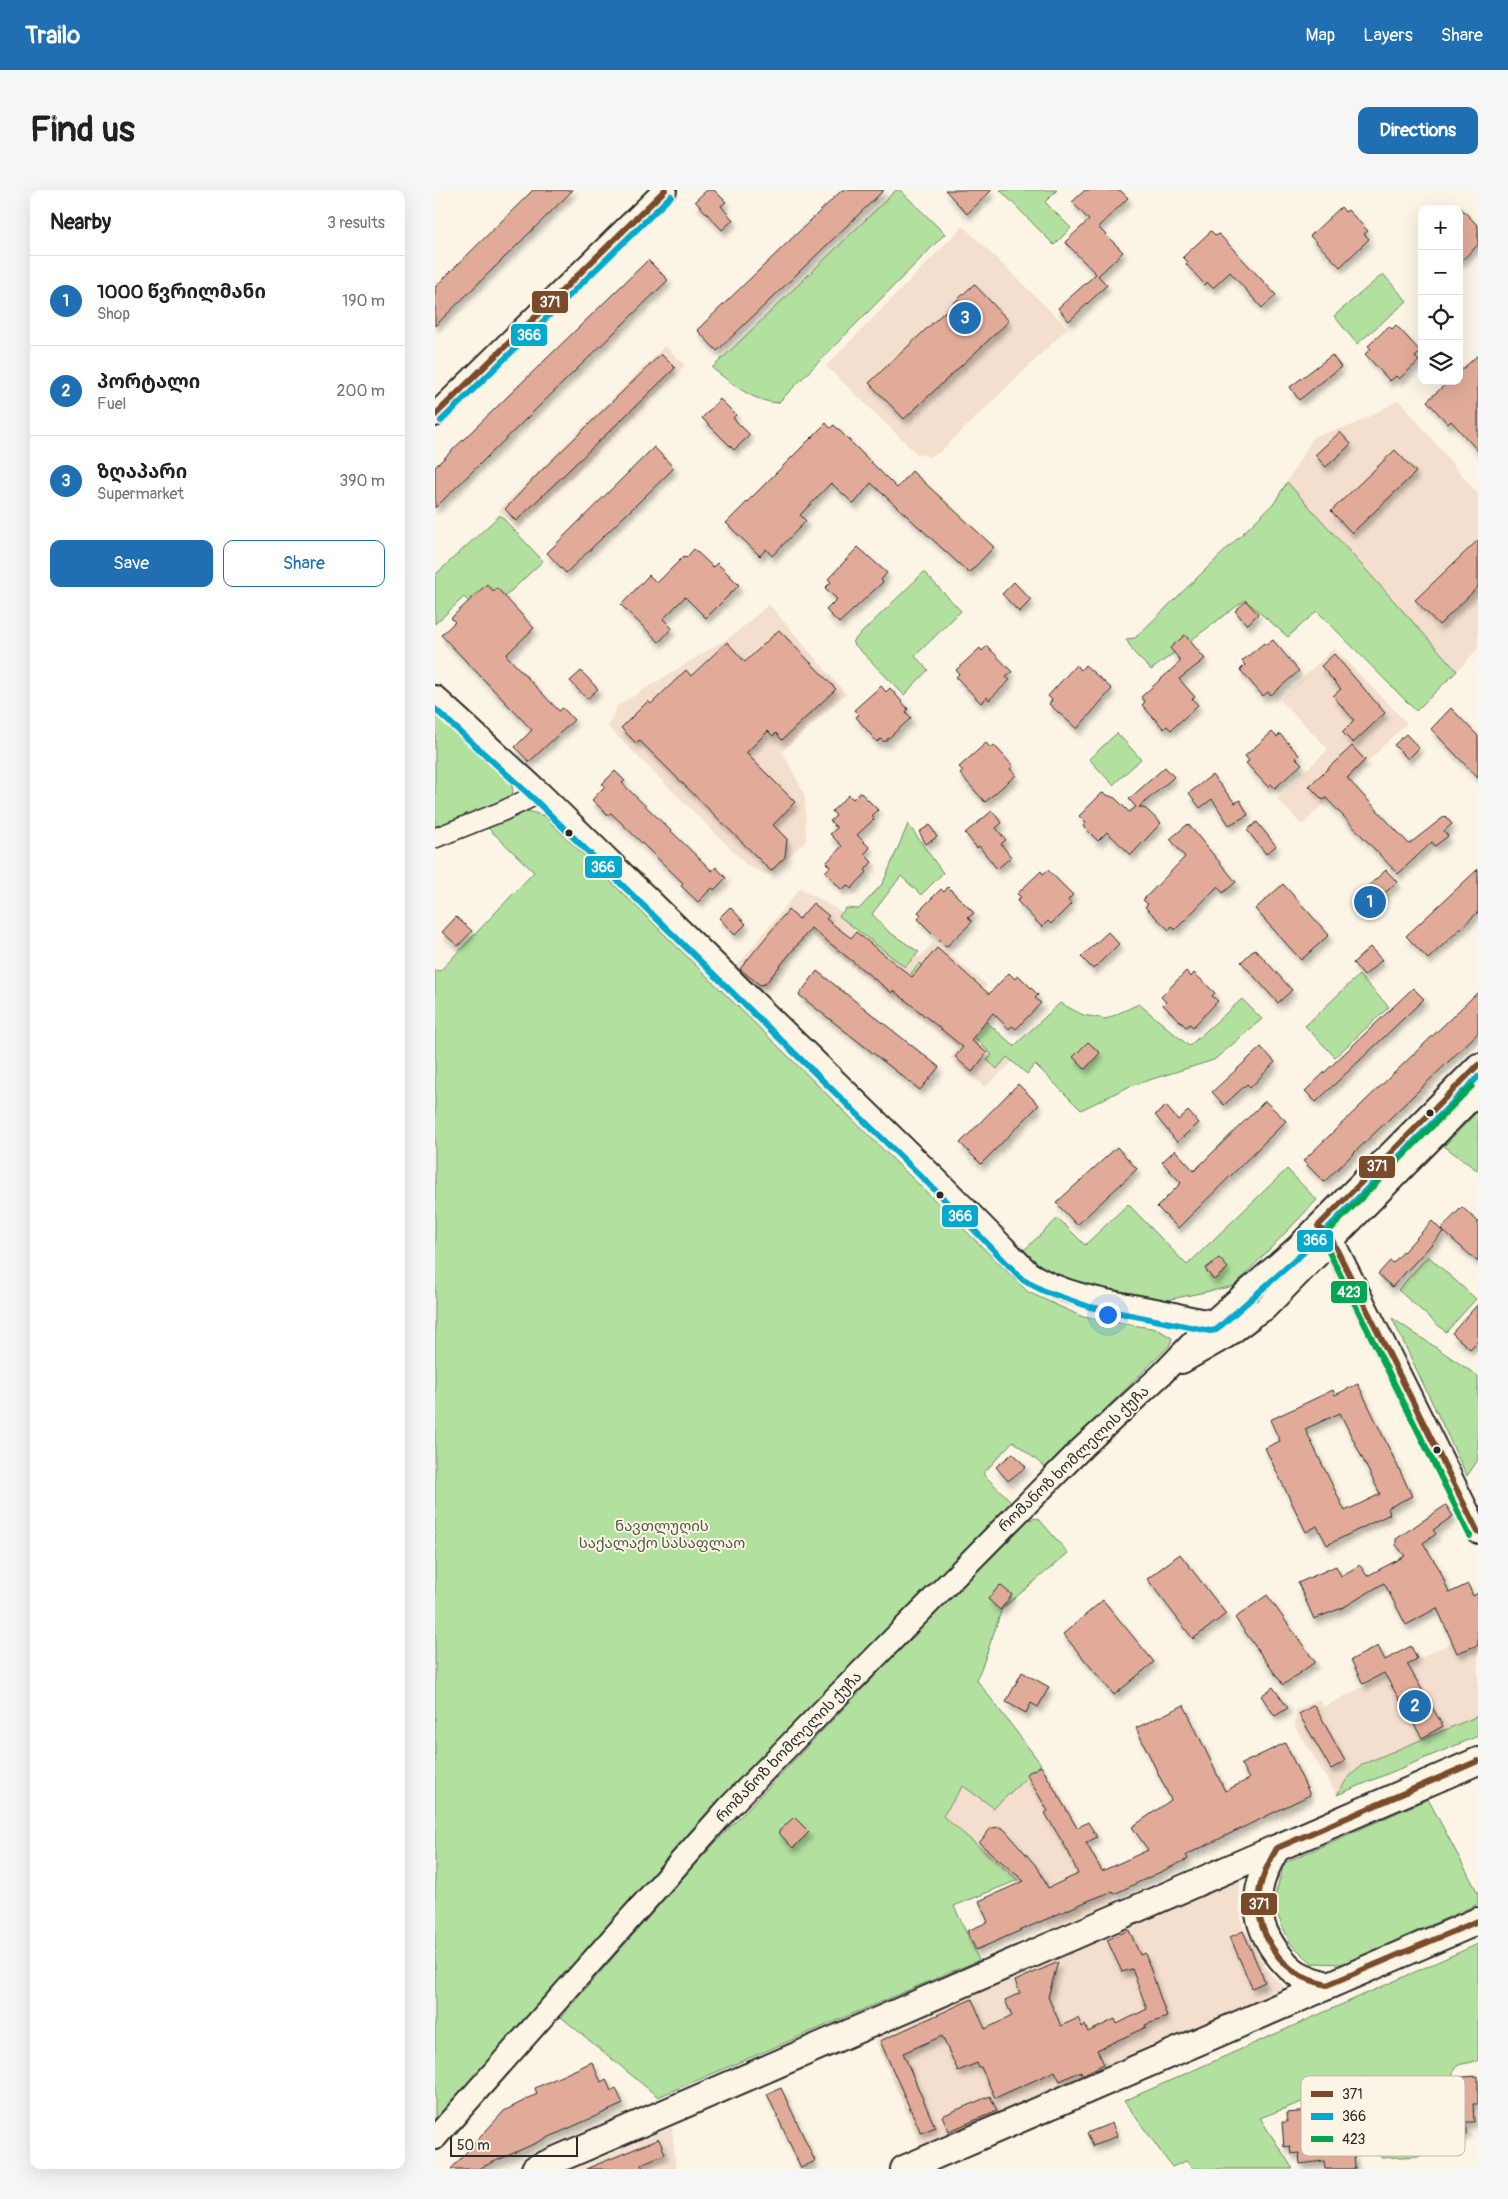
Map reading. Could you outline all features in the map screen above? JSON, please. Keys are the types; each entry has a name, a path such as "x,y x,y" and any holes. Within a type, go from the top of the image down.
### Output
{"main road":[{"path":"535,2169 1478,1761"},
{"path":"1277,1848 1262,1873 1257,1903 1259,1919 1271,1946 1283,1962 1297,1974 1327,1985"},
{"path":"904,2169 1478,1921"}],"street":[{"path":"435,414 665,190"},
{"path":"435,697 540,793 941,1184 1029,1273 1043,1282 1094,1298 1212,1322 1211,1335 1203,1351"},
{"path":"435,838 503,811 540,793"},
{"name":"რომანოზ ხომლელის ქუჩა","path":"1162,1374 1203,1351 1265,1309 1325,1233 1478,1065"},
{"name":"რომანოზ ხომლელის ქუჩა","path":"435,2138 729,1807 1049,1480 1162,1374 1212,1322 1297,1247 1325,1233 1478,1092"},
{"path":"1325,1233 1478,1532"},
{"name":"რომანოზ ხომლელის ქუჩა","path":"1212,1322 1226,1322 1254,1316"}],"shaded area":[{"path":"963,226 1068,328 939,453 928,457 916,453 826,366"},
{"path":"665,346 685,365 518,530 499,510"},
{"path":"1399,400 1478,494 1478,649 1457,671 1287,482 1314,436 1353,425"},
{"path":"769,604 846,694 782,751 805,795 806,841 769,875 749,867 608,727 617,706 736,633"},
{"path":"1334,648 1407,723 1302,825 1277,799 1328,749 1280,700"},
{"path":"800,888 920,957 933,942 987,985 965,1010 1018,1057 985,1087 950,1058 958,1047 810,934 760,995 734,970"},
{"path":"1478,1627 1478,1716 1363,1764 1347,1779 1337,1795 1295,1727 1296,1710 1319,1699 1323,1707"},
{"path":"1041,1764 1103,1869 1115,1901 1050,1929 1036,1899 1028,1888 943,1816 963,1786 994,1808"},
{"path":"1240,1878 1239,1904 1242,1923 1260,1958 1270,1973 1285,1988 921,2146 874,2037"},
{"path":"672,2127 676,2169 576,2169"}],"green space":[{"path":"896,190 900,190 945,234 778,403 768,402 751,395 735,386 712,368"},
{"path":"1000,190 1057,190 1045,202 1071,228 1054,245"},
{"path":"1383,274 1407,301 1357,344 1334,316"},
{"path":"1287,482 1457,671 1416,711 1317,611 1288,637 1245,600 1151,670 1134,653 1126,639 1135,638 1275,502"},
{"path":"500,515 543,561 483,617 464,597 435,624 435,575"},
{"path":"924,572 961,611 915,656 928,670 904,695 852,642"},
{"path":"435,707 511,782 513,791 511,799 435,829"},
{"path":"1117,733 1141,759 1113,785 1089,759"},
{"name":"ნავთლუღის საქალაქო სასაფლაო","path":"525,810 544,816 1028,1292 1083,1317 1157,1329 1172,1338 1170,1345 1046,1468 1013,1441 983,1474 1012,1502 816,1701 676,1848 435,2122 435,970 440,971 534,872 488,828"},
{"path":"908,824 943,873 921,895 901,876 872,914 889,932 919,952 905,967 839,916 846,908 859,909 883,883"},
{"path":"920,963 1014,1046 1060,1003 1083,1015 1106,1019 1139,1004 1189,1046 1242,999 1262,1019 1214,1060 1130,1086 1081,1110 1035,1064 1027,1074 1007,1057 997,1069 987,1060 992,1055 911,973"},
{"path":"1359,975 1389,1007 1335,1057 1305,1026"},
{"path":"1478,1111 1478,1171 1444,1146"},
{"path":"1287,1169 1317,1200 1234,1286 1152,1303 1118,1296 1048,1271 1023,1251 1058,1218 1085,1245 1128,1204 1187,1265"},
{"path":"1428,1256 1476,1299 1446,1332 1398,1290"},
{"path":"1392,1318 1478,1376 1478,1460 1467,1476"},
{"path":"1038,1518 1068,1553 1002,1609 976,1679 1041,1764 994,1808 963,1786 943,1816 1018,1880 954,1906 979,1960 658,2097 561,2017 695,1864 1019,1525 1027,1520"},
{"path":"1478,1716 1478,1736 1337,1795 1347,1779 1363,1764"},
{"path":"1428,1799 1478,1893 1478,1904 1343,1964 1312,1963 1290,1943 1278,1916 1274,1900 1284,1863"},
{"path":"1478,1944 1478,2061 1457,2065 1452,2076 1301,2076 1301,2102 1260,2118 1293,2169 1194,2169 1186,2161 1172,2167 1124,2101"},
{"path":"1381,2156 1421,2156 1381,2158"}],"building":[{"path":"533,190 573,190 435,326 435,287"},
{"path":"707,190 714,190 726,202 721,206 733,220 722,230 695,201"},
{"path":"842,190 884,190 717,351 697,330"},
{"path":"945,190 992,190 967,214"},
{"path":"1085,190 1120,190 1128,198 1098,227 1123,252 1098,276 1107,285 1069,321 1058,308 1096,274 1065,242 1089,220 1072,202"},
{"path":"1341,207 1345,212 1348,210 1368,231 1364,234 1369,239 1340,267 1310,236"},
{"path":"1463,210 1478,226 1478,245 1463,259"},
{"path":"1211,231 1216,236 1219,234 1276,295 1262,308 1230,272 1213,288 1207,282 1205,285 1186,264 1188,262 1183,257"},
{"path":"648,260 668,280 435,508 435,467"},
{"path":"974,284 1009,321 904,419 869,383"},
{"path":"1396,325 1418,349 1418,354 1415,357 1418,362 1399,379 1396,376 1390,381 1365,354 1371,349 1368,346 1389,326 1392,329"},
{"path":"661,354 675,368 516,521 505,509 540,472"},
{"path":"1332,355 1341,367 1299,400 1290,387"},
{"path":"1478,355 1478,451 1451,421 1448,424 1427,401 1445,385 1463,385 1463,368"},
{"path":"720,399 736,415 733,418 750,435 734,450 702,418"},
{"path":"826,423 830,428 834,425 897,488 912,471 994,547 969,573 871,483 854,504 831,483 800,515 806,521 772,556 766,549 760,556 726,523"},
{"path":"1340,432 1351,444 1326,467 1315,455"},
{"path":"654,447 674,468 566,573 547,553"},
{"path":"1395,450 1416,472 1352,533 1331,511"},
{"path":"1478,540 1478,587 1439,625 1415,600"},
{"path":"858,547 887,573 881,580 883,582 839,623 826,610 837,599 825,588 831,582 828,579"},
{"path":"694,549 713,567 717,563 739,585 706,618 685,597 663,619 672,628 659,642 621,605 649,575 657,583 684,556 686,558"},
{"path":"1014,582 1031,600 1019,612 1002,594"},
{"path":"487,584 493,591 497,588 534,628 506,655 559,711 563,708 574,720 529,762 515,747 532,730 441,635 455,622 451,618"},
{"path":"1246,601 1258,614 1247,625 1235,611"},
{"path":"779,630 836,689 782,740 776,733 773,736 768,731 746,753 795,802 773,825 787,839 785,857 771,871 639,740 636,743 621,728 648,701 651,704 686,670 691,676 727,642 745,662"},
{"path":"1185,635 1205,659 1179,679 1195,697 1192,699 1198,705 1171,730 1167,726 1164,729 1142,705 1145,702 1141,697 1181,661 1170,648"},
{"path":"1273,640 1299,671 1271,695 1268,692 1263,696 1240,670 1245,665 1242,661 1264,643 1266,645"},
{"path":"987,646 1012,672 1006,677 1010,680 989,700 987,697 981,703 956,677 959,674 956,670 980,648 982,651"},
{"path":"1334,654 1385,713 1353,743 1342,732 1354,720 1333,696 1341,689 1321,666"},
{"path":"1076,665 1081,670 1085,665 1112,689 1077,729 1049,704 1052,700 1048,696"},
{"path":"581,671 598,689 587,699 570,681"},
{"path":"881,686 886,692 890,688 908,709 906,712 911,718 884,742 881,739 877,742 856,717 859,715 854,710"},
{"path":"1451,708 1478,736 1478,778 1431,729"},
{"path":"1272,732 1277,737 1280,734 1299,755 1296,758 1302,764 1275,788 1271,784 1268,787 1246,763 1249,761 1245,756"},
{"path":"1406,734 1419,748 1408,759 1394,745"},
{"path":"986,743 991,748 994,745 1013,766 1010,769 1016,775 985,802 960,774 963,771 959,767"},
{"path":"1352,746 1365,760 1347,778 1409,844 1445,816 1452,824 1444,831 1448,836 1435,846 1432,842 1398,874 1326,798 1323,800 1309,786"},
{"path":"1165,767 1174,777 1139,807 1146,809 1161,823 1131,855 1107,832 1098,841 1083,826 1086,823 1079,816 1102,793 1115,798 1129,812 1136,807 1129,799"},
{"path":"615,771 625,781 622,783 712,871 716,867 726,878 714,890 712,888 698,902 681,886 683,883 611,813 608,815 592,800 605,786 602,784"},
{"path":"1212,775 1235,803 1240,800 1248,815 1229,825 1212,799 1200,808 1189,793"},
{"path":"860,792 878,810 872,816 874,819 857,835 870,848 864,854 872,862 865,870 867,872 851,889 847,885 842,890 825,872 830,867 826,863 842,846 830,834 837,828 830,821 836,816 832,811 849,795 853,799"},
{"path":"992,811 1002,823 996,828 1006,840 1001,844 1011,857 997,869 979,846 977,848 965,833"},
{"path":"1257,822 1276,846 1266,854 1247,830"},
{"path":"1188,824 1236,882 1223,893 1218,886 1175,930 1172,926 1169,930 1145,907 1148,904 1143,900 1185,857 1170,839"},
{"path":"930,825 937,837 926,844 919,832"},
{"path":"1478,869 1478,912 1428,959 1406,936"},
{"path":"1048,870 1073,895 1068,900 1071,904 1051,924 1048,921 1042,927 1017,901 1021,897 1017,894 1041,871 1043,874"},
{"path":"1386,870 1397,882 1368,908 1357,896"},
{"path":"1283,884 1329,935 1301,960 1255,909"},
{"path":"948,887 974,913 968,918 972,922 946,947 918,919 921,915 918,912 941,889 944,892"},
{"path":"813,903 829,916 826,919 851,938 856,932 912,977 937,948 989,994 1009,973 1015,979 1018,975 1038,995 1035,998 1041,1003 1016,1029 1012,1026 1009,1029 993,1013 971,1040 987,1053 972,1072 955,1057 963,1047 893,990 892,993 811,928 765,984 760,985 740,969 788,910 799,919"},
{"path":"730,907 746,924 735,935 719,918"},
{"path":"456,917 472,931 458,946 442,932"},
{"path":"1108,932 1119,944 1093,969 1081,957"},
{"path":"1370,947 1382,960 1364,976 1353,963"},
{"path":"1255,949 1292,990 1278,1003 1241,962"},
{"path":"817,971 939,1067 920,1090 799,995"},
{"path":"1186,971 1191,977 1194,973 1215,993 1212,996 1218,1001 1193,1027 1190,1024 1186,1027 1163,1005 1166,1002 1161,997"},
{"path":"1413,988 1424,999 1316,1102 1305,1091"},
{"path":"1478,992 1478,1033 1324,1182 1303,1161"},
{"path":"1088,1042 1100,1053 1085,1069 1073,1057"},
{"path":"1261,1047 1275,1062 1250,1088 1247,1084 1224,1105 1212,1092"},
{"path":"1018,1084 1039,1105 981,1164 960,1143"},
{"path":"1265,1101 1286,1121 1178,1228 1157,1207 1181,1183 1162,1162 1175,1150 1194,1171"},
{"path":"1166,1106 1178,1120 1188,1111 1199,1123 1177,1142 1155,1115"},
{"path":"1117,1147 1137,1169 1077,1225 1056,1203"},
{"path":"1462,1207 1478,1222 1478,1262 1441,1229"},
{"path":"1432,1221 1443,1232 1392,1287 1378,1274 1390,1261 1393,1263"},
{"path":"1219,1258 1228,1268 1214,1280 1205,1269"},
{"path":"1478,1304 1478,1341 1470,1349 1452,1333"},
{"path":"1358,1384 1412,1496 1388,1508 1390,1514 1327,1545 1317,1526 1306,1532 1265,1448 1280,1441 1270,1420 1333,1390 1335,1395","holes":["1340,1413 1380,1494 1345,1511 1305,1429"]},
{"path":"1013,1453 1026,1467 1008,1481 996,1467"},
{"path":"1446,1505 1453,1516 1433,1530 1436,1534 1423,1543 1440,1570 1449,1593 1468,1584 1473,1596 1478,1593 1478,1645 1457,1653 1437,1608 1406,1625 1384,1583 1344,1607 1314,1619 1298,1583 1336,1566 1341,1576 1360,1565 1367,1576 1405,1556 1396,1545 1396,1539"},
{"path":"1180,1554 1226,1614 1193,1639 1147,1579"},
{"path":"1000,1585 1012,1595 1000,1610 988,1599"},
{"path":"1267,1595 1315,1662 1283,1685 1235,1618"},
{"path":"1103,1600 1154,1662 1114,1695 1063,1634"},
{"path":"1378,1646 1385,1660 1411,1646 1417,1659 1407,1664 1443,1726 1422,1738 1384,1673 1363,1684 1351,1660"},
{"path":"1022,1672 1049,1687 1038,1707 1031,1703 1026,1713 1006,1702"},
{"path":"1273,1687 1288,1708 1275,1716 1261,1696"},
{"path":"1184,1705 1225,1791 1249,1779 1241,1764 1285,1743 1310,1795 1186,1855 1188,1859 1114,1894 1113,1891 1090,1900 976,1950 967,1931 988,1922 979,1901 1024,1881 979,1843 991,1828 1000,1827 1005,1830 1038,1868 1048,1888 1078,1874 1069,1853 1045,1813 1048,1811 1026,1774 1041,1766 1077,1828 1088,1822 1097,1837 1086,1843 1102,1871 1148,1850 1132,1827 1171,1800 1136,1728"},
{"path":"1314,1705 1345,1761 1331,1769 1299,1714"},
{"path":"794,1817 809,1832 793,1848 778,1832"},
{"path":"1129,1930 1140,1955 1145,1953 1167,2017 1145,2025 1146,2027 1097,2050 1104,2064 1082,2075 1081,2071 1060,2081 1055,2071 995,2098 981,2067 977,2063 958,2071 942,2036 903,2053 935,2127 921,2133 880,2041 972,1999 985,2029 1012,2016 1005,2000 1020,1993 1015,1981 1058,1962 1048,1997 1061,2026 1078,2018 1082,2027 1085,2025 1088,2032 1115,2019 1117,2024 1147,2009 1132,1969 1122,1972 1107,1940"},
{"path":"1243,1931 1265,1982 1252,1988 1230,1937"},
{"path":"592,2062 601,2082 606,2079 611,2091 616,2088 623,2104 478,2169 451,2169 504,2111 537,2094 535,2088"},
{"path":"1478,2076 1478,2104 1473,2104 1474,2122 1466,2122 1466,2134 1465,2134 1465,2077"},
{"path":"781,2088 815,2161 801,2168 767,2094"},
{"path":"990,2096 997,2111 949,2131 942,2116"},
{"path":"1301,2112 1301,2156 1354,2156 1355,2169 1325,2169 1324,2161 1300,2164 1299,2153 1291,2154 1290,2146 1284,2147 1282,2122 1287,2122 1286,2113"},
{"path":"1112,2123 1117,2136 1093,2146 1087,2133"},
{"path":"659,2139 665,2154 641,2164 643,2169 586,2169"}],"transit line":[{"name":"371","path":"435,415 665,190"},
{"name":"366","path":"441,421 671,196"},
{"name":"366","path":"435,709 534,799 935,1190 1023,1280 1044,1291 1090,1307 1210,1331 1216,1330 1303,1253 1478,1077"},
{"name":"371","path":"1478,1065 1318,1226 1332,1240 1478,1532"},
{"name":"423","path":"1470,1536 1323,1240 1326,1234 1472,1086"},
{"name":"371","path":"1478,1761 1277,1848 1263,1877 1258,1899 1261,1922 1265,1934 1278,1955 1299,1974 1310,1980 1327,1985 1478,1921"}],"place":[{"name":"ზღაპარი","path":"965,318"},
{"name":"1000 წვრილმანი","path":"1370,902"},
{"name":"პორტალი","path":"1415,1706"}]}
